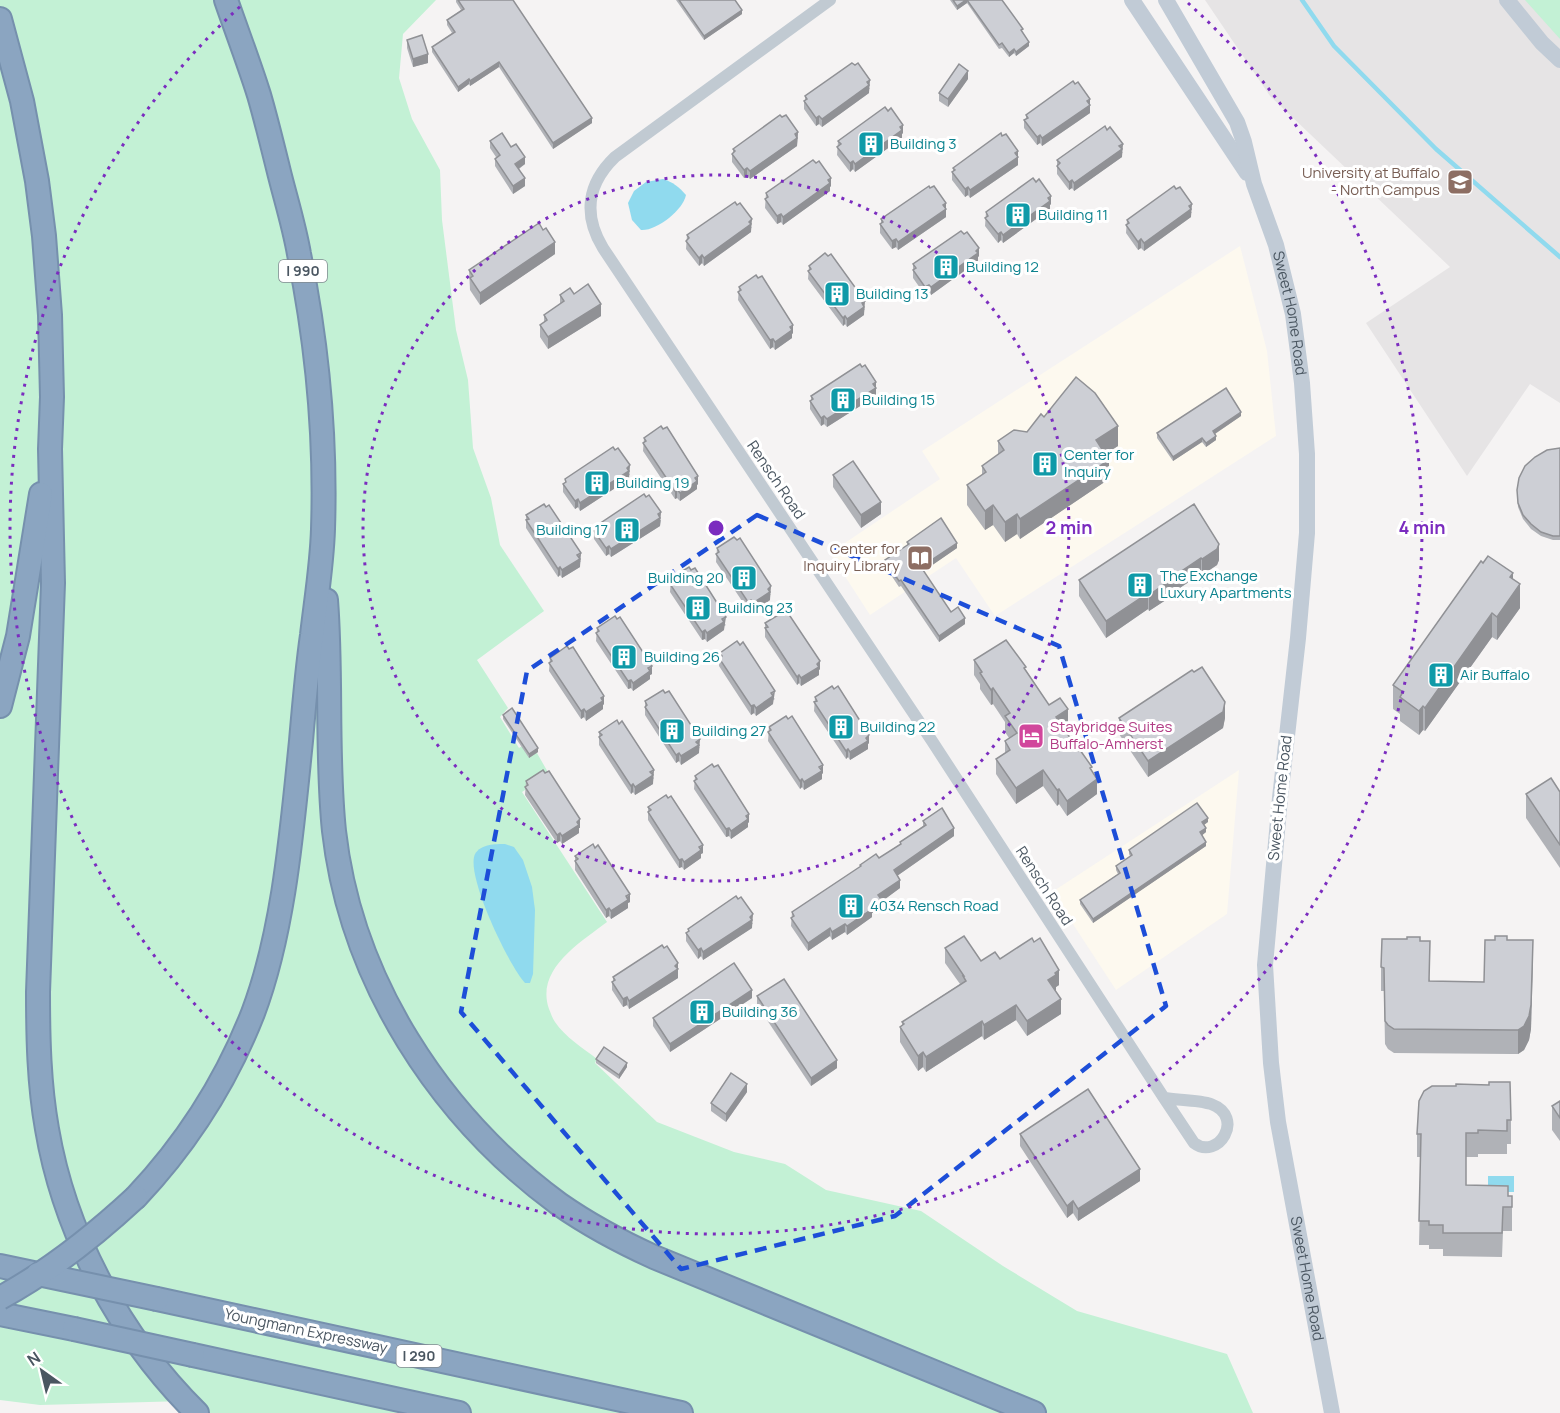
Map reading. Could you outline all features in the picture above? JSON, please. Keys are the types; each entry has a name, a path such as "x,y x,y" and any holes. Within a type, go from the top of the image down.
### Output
{"highway":[{"name":"I 990","path":"226,0 259,96 299,251 304,279 320,411 324,490 322,552"},
{"path":"0,19 27,128 37,182 49,289 53,583 38,992 38,1048 44,1113 61,1186 75,1226 102,1284 119,1315 149,1359 197,1413"},
{"path":"0,706 18,636 50,448"},
{"path":"0,1298 41,1275 136,1197 171,1158 206,1107 240,1043 262,985 277,923 287,860 322,552"},
{"path":"322,552 329,639 330,781 334,832 343,884 366,955 384,997 415,1053 444,1094 479,1134 517,1170 560,1204 605,1233 674,1266 1034,1413"},
{"name":"Youngmann Expressway","path":"0,1266 681,1413"},
{"path":"0,1314 459,1413"}],"main road":[{"name":"Sweet Home Road","path":"1132,0 1254,184"},
{"name":"Sweet Home Road","path":"1166,0 1237,122 1254,184 1276,245 1293,314 1302,383 1307,454 1307,533 1265,965 1271,1063 1278,1122 1332,1413"},
{"path":"1507,0 1542,43 1560,60"}],"street":[{"name":"Rensch Road","path":"830,0 615,157 600,174 592,195 590,206 593,228 603,248 926,731 1164,1098 1194,1143 1206,1149 1221,1140 1226,1133 1229,1123 1226,1114 1219,1108 1210,1103 1164,1098"}],"highlighted area":[{"path":"757,515 1059,646 1166,1006 895,1216 681,1269 461,1012 527,671"}],"shaded area":[{"name":"University at Buffalo - North Campus","path":"1205,0 1560,0 1560,403 1530,384 1467,476 1366,323 1450,267 1270,96"},
{"path":"1240,246 1267,351 1276,436 995,616 956,558 870,615 830,553 940,479 922,451"},
{"path":"1239,770 1227,914 1116,990 1052,892"}],"green space":[{"path":"0,0 436,0 403,34 399,78 412,119 440,170 442,220 456,330 468,380 473,448 491,498 500,545 544,611 477,660 508,708 500,717 519,748 530,741 549,774 522,792 607,922 574,948 554,969 548,981 546,995 554,1020 569,1037 597,1059 595,1063 657,1122 734,1152 785,1164 826,1190 921,1211 1003,1266 1077,1311 1227,1354 1253,1413 197,1413 185,1401 40,1405 0,1400"},
{"path":"1525,0 1560,0 1560,39"}],"water":[{"path":"663,179 673,183 686,195 684,201 675,213 661,223 641,230 632,220 628,203 634,191 646,182"},
{"path":"505,844 514,847 523,860 532,887 535,910 533,974 530,983 525,983 509,959 490,920 476,881 475,854 484,846"},
{"path":"1488,1176 1514,1176 1514,1192 1488,1192"}],"building":[{"path":"458,0 513,0 592,118 553,143 499,62 458,87 432,47 455,32 447,20 464,9"},
{"path":"679,0 735,0 742,10 704,36"},
{"path":"953,0 966,0 957,6"},
{"path":"967,0 1002,0 1023,29 1021,30 1029,42 1016,52 1014,49 1009,53 1002,43 999,45"},
{"path":"422,35 428,54 413,59 407,40"},
{"path":"852,63 855,65 858,63 870,80 867,82 869,85 822,119 819,116 816,118 804,101 807,99 805,96"},
{"path":"959,64 968,71 948,99 939,93"},
{"path":"1073,81 1075,84 1078,82 1090,99 1087,101 1090,105 1042,138 1040,135 1037,137 1024,120 1028,118 1026,115"},
{"name":"Building 3","path":"885,107 888,111 891,108 903,125 900,127 902,130 855,164 853,161 850,163 837,147 841,144 838,141"},
{"path":"780,115 782,117 786,115 798,132 795,134 797,138 750,171 747,168 744,170 732,154 735,151 733,149"},
{"path":"1105,126 1107,130 1110,127 1123,144 1119,146 1122,149 1074,183 1072,180 1069,182 1057,166 1060,163 1057,160"},
{"path":"502,133 511,147 516,144 525,157 515,164 525,178 513,186 495,159 500,155 490,141"},
{"path":"1001,133 1002,136 1006,134 1018,151 1015,153 1018,157 970,190 968,187 965,189 952,172 955,170 953,168"},
{"path":"813,160 816,163 819,161 831,178 828,180 830,183 783,217 781,214 777,216 765,199 768,197 766,193"},
{"name":"Building 11","path":"1033,178 1036,182 1039,179 1051,196 1048,198 1050,201 1003,235 1001,232 998,234 985,218 988,216 986,212"},
{"path":"929,186 930,188 934,186 946,203 943,205 946,209 898,242 896,239 892,241 880,224 883,222 881,219"},
{"path":"1174,186 1176,189 1180,187 1192,204 1189,206 1191,209 1144,243 1141,239 1138,242 1126,225 1129,223 1127,220"},
{"path":"735,202 737,205 740,203 752,219 749,222 751,224 704,258 702,255 699,258 686,241 689,238 687,235"},
{"path":"539,223 543,230 546,228 555,242 480,293 470,278 473,276 469,270"},
{"name":"Building 12","path":"961,231 964,234 967,232 979,248 976,251 978,253 931,287 929,285 925,287 913,270 916,268 913,264"},
{"name":"Building 13","path":"825,253 828,256 831,254 865,301 862,303 864,307 847,319 845,316 843,318 808,271 811,269 809,266"},
{"path":"756,275 758,278 762,276 793,325 790,327 792,330 775,342 773,339 770,340 738,292 741,290 739,287"},
{"path":"588,284 601,304 548,337 540,325 547,320 544,315 564,301 560,295 570,288 574,294"},
{"name":"Building 15","path":"860,364 862,367 865,365 876,382 873,384 876,388 827,419 824,416 821,418 810,401 813,399 811,396"},
{"path":"1076,377 1095,393 1118,426 1096,440 1109,460 1020,519 1017,514 1005,522 993,505 985,511 967,485 986,472 982,466 1004,450 998,441 1014,430 1027,432 1041,414 1044,417"},
{"path":"1226,388 1241,412 1213,431 1216,436 1206,443 1202,438 1173,457 1157,433"},
{"path":"661,426 663,429 667,427 698,476 695,478 697,481 680,493 677,489 675,491 643,443 646,441 644,438"},
{"name":"Building 19","path":"613,447 615,450 618,448 630,465 627,468 629,471 580,503 578,499 575,501 563,484 566,482 565,479"},
{"path":"1560,448 1560,536 1553,536 1541,532 1523,515 1518,503 1517,490 1519,478 1525,466 1547,450"},
{"path":"853,461 881,502 861,515 833,475"},
{"name":"Building 17","path":"644,494 646,497 649,495 661,512 658,514 660,518 611,549 609,546 606,548 594,531 597,529 596,526"},
{"path":"544,504 546,507 549,505 581,553 577,555 580,559 562,570 560,567 558,569 526,520 529,519 526,515"},
{"name":"The Exchange Luxury Apartments","path":"1194,504 1219,544 1217,549 1106,621 1079,580"},
{"path":"941,518 957,543 921,567 951,612 958,607 965,618 939,636 885,560"},
{"name":"Building 20","path":"734,537 737,540 740,538 771,586 768,589 770,592 753,603 751,600 748,602 716,554 719,552 717,548"},
{"path":"1488,556 1513,573 1510,577 1520,584 1497,617 1492,613 1425,708 1423,706 1419,711 1400,697 1403,692 1393,685 1481,561 1483,563"},
{"name":"Building 23","path":"689,567 691,570 695,568 726,617 722,619 724,622 707,633 705,630 702,632 670,584 674,582 671,578"},
{"path":"783,612 785,615 788,613 820,661 817,664 819,667 801,678 799,675 797,677 765,628 768,627 765,623"},
{"name":"Building 26","path":"615,616 617,619 620,617 652,666 648,668 650,671 633,683 631,680 628,681 596,633 599,631 597,628"},
{"name":"Staybridge Suites Buffalo-Amherst","path":"1006,640 1049,705 1060,698 1068,709 1056,717 1092,767 1090,768 1097,779 1067,801 1043,770 1016,788 996,759 1010,750 1005,741 1017,733 1005,716 1010,713 993,688 991,690 974,660"},
{"path":"737,641 740,645 743,642 775,691 771,693 773,696 756,708 754,705 751,706 719,658 722,656 720,653"},
{"path":"567,646 569,649 573,647 604,696 601,698 603,701 586,712 584,709 581,711 549,663 552,661 550,658"},
{"path":"1202,667 1225,702 1223,712 1148,761 1119,718 1192,670 1194,672"},
{"name":"Building 22","path":"832,686 834,689 838,686 869,735 866,738 868,741 850,752 848,749 846,751 814,702 817,701 815,697"},
{"name":"Building 27","path":"663,690 665,693 669,691 700,739 696,742 699,745 681,756 679,753 676,755 645,707 647,705 645,701"},
{"path":"512,708 538,748 529,754 503,715"},
{"path":"786,716 788,719 792,716 823,765 819,767 822,771 804,782 802,779 800,781 768,732 771,730 769,727"},
{"path":"617,720 619,724 622,721 654,770 650,772 653,775 635,787 633,784 631,786 599,737 602,735 599,732"},
{"path":"712,764 714,767 718,765 749,814 746,816 748,819 731,831 729,828 726,829 694,781 697,779 695,776"},
{"path":"543,770 545,773 549,771 580,819 577,822 579,825 562,836 560,833 557,835 525,787 528,785 526,781"},
{"path":"1551,778 1560,792 1560,845 1526,794"},
{"path":"666,795 668,798 671,796 703,845 699,847 701,850 684,862 682,859 679,860 648,812 651,810 648,807"},
{"path":"1197,803 1208,818 1202,822 1206,828 1200,832 1206,842 1093,919 1080,900 1120,873 1116,866 1132,855 1129,850"},
{"path":"942,808 954,828 894,870 900,880 878,895 881,899 870,906 872,909 847,926 845,924 832,932 830,928 808,943 791,918 794,916 792,912 876,854 879,858 901,844 900,842 926,825 923,821"},
{"path":"593,844 595,848 598,845 630,894 626,896 628,900 611,911 609,908 606,910 575,861 578,859 575,856"},
{"path":"736,896 738,899 741,897 753,914 750,917 752,920 703,952 701,948 698,950 686,933 688,929"},
{"path":"964,936 981,961 995,952 1000,959 1032,938 1034,942 1040,938 1059,970 1048,980 1061,999 1027,1021 1016,1005 984,1025 982,1021 926,1057 923,1052 918,1056 900,1027 904,1024 902,1022 966,981 945,948"},
{"path":"1495,936 1507,936 1507,940 1533,940 1531,1005 1524,1026 1518,1030 1511,1030 1394,1029 1388,1025 1385,1021 1384,968 1381,967 1382,939 1420,937 1420,941 1430,941 1429,981 1484,982 1485,940 1495,940"},
{"path":"662,945 664,948 667,946 678,963 675,966 678,969 629,1001 627,997 623,999 612,982 615,980 613,977"},
{"name":"Building 36","path":"734,963 752,990 670,1044 653,1018"},
{"path":"784,979 837,1060 811,1078 757,996"},
{"path":"604,1047 627,1063 619,1075 596,1059"},
{"path":"731,1073 747,1084 726,1114 711,1103"},
{"path":"1489,1082 1510,1082 1511,1120 1507,1120 1507,1131 1478,1130 1478,1133 1466,1133 1466,1185 1508,1186 1508,1196 1512,1196 1512,1207 1503,1207 1502,1233 1443,1233 1443,1225 1429,1225 1429,1221 1419,1221 1421,1134 1417,1134 1419,1101 1424,1091 1432,1086 1489,1085"},
{"path":"1088,1089 1140,1169 1078,1209 1073,1201 1067,1206 1020,1134"},
{"path":"1560,1101 1560,1118 1552,1106"}],"waterway":[{"path":"1302,0 1334,46 1436,149 1560,257"}],"place":[{"name":"Building 3","path":"871,144"},
{"name":"University at Buffalo - North Campus","path":"1460,182"},
{"name":"Building 11","path":"1018,215"},
{"name":"Building 12","path":"946,267"},
{"name":"Building 13","path":"837,294"},
{"name":"Building 15","path":"843,400"},
{"name":"Center for Inquiry","path":"1045,464"},
{"name":"Building 19","path":"597,483"},
{"name":"Building 17","path":"627,530"},
{"name":"Center for Inquiry Library","path":"920,558"},
{"name":"Building 20","path":"744,578"},
{"name":"The Exchange Luxury Apartments","path":"1140,585"},
{"name":"Building 23","path":"698,608"},
{"name":"Building 26","path":"624,657"},
{"name":"Air Buffalo","path":"1441,675"},
{"name":"Building 22","path":"841,727"},
{"name":"Building 27","path":"672,731"},
{"name":"Staybridge Suites Buffalo-Amherst","path":"1031,736"},
{"name":"4034 Rensch Road","path":"851,906"},
{"name":"Building 36","path":"702,1012"}]}
